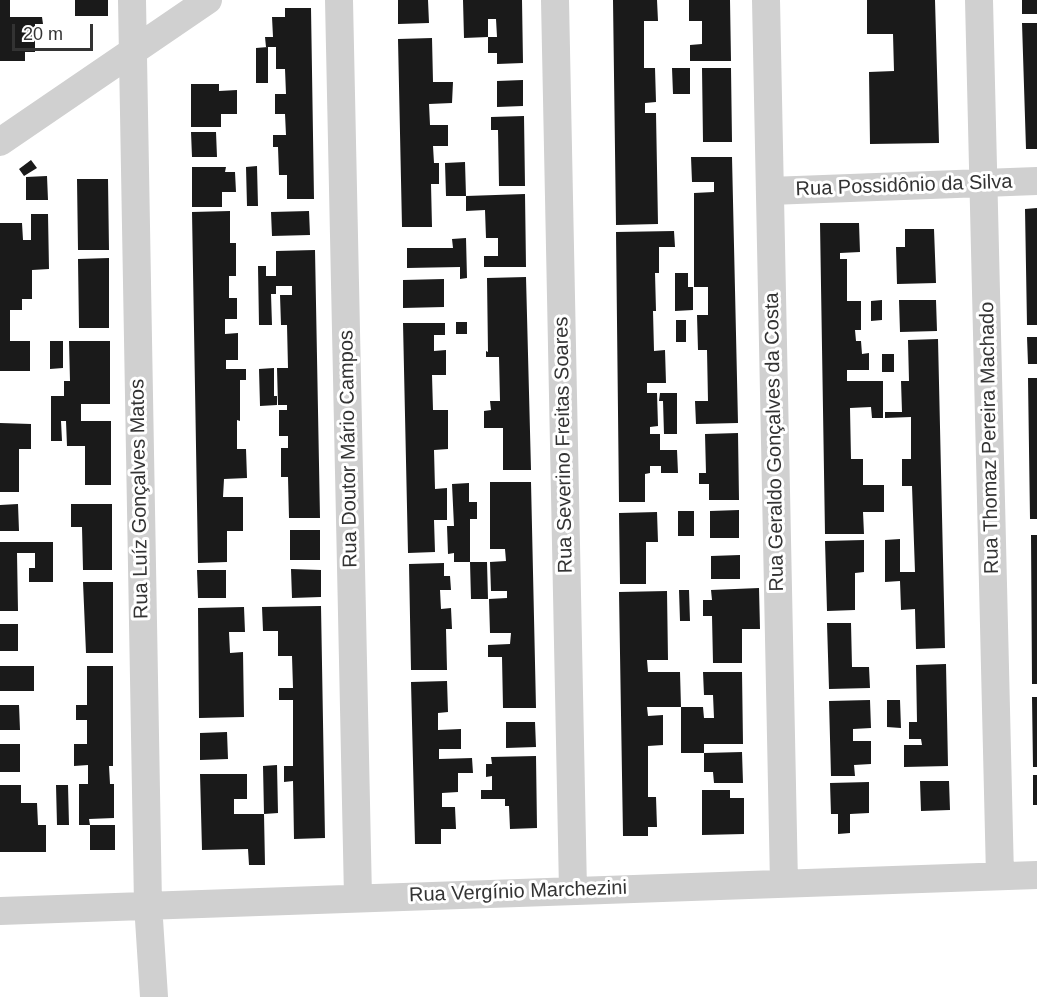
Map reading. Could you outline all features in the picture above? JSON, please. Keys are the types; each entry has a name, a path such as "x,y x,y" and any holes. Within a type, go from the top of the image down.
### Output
{"street":[{"name":"Rua Luíz Gonçalves Matos","path":"132,0 148,904 154,997"},
{"path":"0,142 208,0"},
{"name":"Rua Doutor Mário Campos","path":"339,0 358,897"},
{"name":"Rua Severino Freitas Soares","path":"555,0 573,890"},
{"name":"Rua Geraldo Gonçalves da Costa","path":"766,0 783,883"},
{"name":"Rua Thomaz Pereira Machado","path":"979,0 1000,876"},
{"name":"Rua Possidônio da Silva","path":"770,191 1037,181"},
{"name":"Rua Vergínio Marchezini","path":"0,911 148,904 1037,875"}],"building":[{"path":"0,0 10,0 10,17 42,17 43,24 35,24 35,52 25,52 25,61 0,61"},
{"path":"75,0 108,0 108,16 75,16"},
{"path":"398,0 428,0 429,23 398,24"},
{"path":"463,0 522,0 523,63 497,64 497,53 488,53 488,37 464,38","holes":["488,19 496,19 497,37 488,37"]},
{"path":"613,0 657,0 658,21 644,21 644,68 655,68 656,102 645,103 645,113 656,113 658,224 616,225"},
{"path":"689,0 730,0 731,61 690,61 690,45 702,44 702,21 689,21"},
{"path":"867,0 935,0 939,143 870,144 869,72 894,71 893,34 867,34"},
{"path":"1022,0 1037,0 1037,14 1022,14"},
{"path":"285,8 311,8 314,199 287,199 287,175 279,175 278,147 273,147 273,135 286,135 285,114 275,114 275,94 286,94 285,69 276,69 276,47 266,47 265,37 273,37 272,17 285,17"},
{"path":"1022,23 1037,23 1037,149 1026,149"},
{"path":"432,38 433,82 453,82 452,103 429,104 430,125 448,125 448,146 433,146 434,163 439,163 439,184 431,184 432,227 402,227 398,39"},
{"path":"268,47 268,83 256,83 256,48"},
{"path":"672,68 690,68 690,94 673,94"},
{"path":"702,68 731,68 732,142 703,142"},
{"path":"523,80 523,106 497,107 497,81"},
{"path":"191,84 219,84 219,91 237,90 237,114 221,114 221,127 191,127"},
{"path":"524,116 525,186 499,186 498,130 491,130 491,117"},
{"path":"191,132 216,132 217,157 192,157"},
{"path":"691,157 732,157 738,423 696,424 695,401 708,401 707,350 698,350 697,315 708,315 708,287 694,287 694,193 714,192 714,182 692,182"},
{"path":"31,160 37,168 24,176 19,169"},
{"path":"465,162 466,196 446,196 445,163"},
{"path":"257,166 258,206 247,206 246,167"},
{"path":"192,167 226,167 225,172 235,172 236,192 222,192 222,207 192,207"},
{"path":"47,176 48,200 26,200 26,177"},
{"path":"77,179 108,179 109,250 78,250"},
{"path":"525,194 526,267 484,267 484,256 498,256 498,238 486,238 485,210 466,211 466,196"},
{"path":"1037,208 1037,325 1027,325 1025,209"},
{"path":"230,211 230,243 236,243 236,276 229,276 229,298 237,298 237,319 225,319 225,334 238,333 238,360 226,360 226,369 246,369 246,380 240,380 237,449 246,449 247,478 224,479 223,497 243,497 243,531 227,531 227,562 198,563 192,212"},
{"path":"309,211 310,235 272,236 271,212"},
{"path":"31,214 48,214 49,269 32,270 32,299 22,299 22,310 10,310 10,341 30,341 30,371 0,371 0,223 22,223 23,240 31,240"},
{"path":"820,223 859,223 860,252 840,253 840,259 847,259 847,301 861,301 861,330 855,330 856,341 861,341 862,354 869,353 869,370 847,370 847,381 883,381 883,418 872,418 871,407 850,408 851,459 863,459 863,485 884,485 884,512 863,512 864,534 825,534"},
{"path":"905,229 934,229 936,283 897,284 896,247 905,247"},
{"path":"674,231 675,247 659,247 659,273 655,273 656,311 653,311 654,351 665,350 666,383 647,383 647,393 657,393 658,426 650,427 650,434 660,434 660,450 677,450 678,473 661,473 661,466 650,466 650,473 645,474 645,502 619,502 616,232"},
{"path":"466,238 467,278 460,279 460,267 407,268 407,248 453,248 452,239"},
{"path":"315,250 320,518 289,518 288,477 281,477 281,448 288,448 288,436 279,436 279,410 287,410 287,405 278,405 277,368 288,368 287,325 281,325 280,295 292,295 292,286 276,286 276,294 271,294 272,325 259,325 258,266 266,266 266,276 276,276 276,251"},
{"path":"109,258 109,328 79,328 78,259"},
{"path":"675,273 688,273 688,287 693,287 693,310 675,311"},
{"path":"526,277 531,470 503,470 503,428 484,428 484,411 491,410 490,401 500,401 499,357 486,357 486,351 488,352 487,278"},
{"path":"444,279 444,307 403,308 403,280"},
{"path":"882,300 882,320 871,321 871,301"},
{"path":"899,300 936,300 937,331 900,332"},
{"path":"676,320 686,320 686,342 676,342"},
{"path":"456,322 467,322 467,334 456,334"},
{"path":"403,323 445,323 445,335 434,335 434,351 446,350 446,375 432,375 433,410 448,410 448,449 434,450 435,489 447,488 447,520 434,520 435,552 408,553"},
{"path":"1027,337 1037,337 1037,364 1028,364"},
{"path":"938,339 945,648 916,649 915,609 901,610 900,581 885,582 885,540 900,539 900,572 915,572 912,486 902,486 902,459 911,459 911,417 885,418 885,412 902,412 901,381 909,381 908,340"},
{"path":"50,341 63,341 63,368 50,369"},
{"path":"69,341 110,341 110,404 81,404 81,421 111,421 111,485 85,485 85,446 67,446 66,421 61,421 62,441 51,441 51,396 64,396 64,381 70,381"},
{"path":"882,354 894,354 894,372 882,372"},
{"path":"274,368 274,396 277,396 277,405 260,406 259,369"},
{"path":"1028,378 1037,378 1037,519 1030,519"},
{"path":"660,393 677,393 677,434 664,434 663,401 659,401"},
{"path":"0,423 31,424 31,449 19,449 19,492 0,492"},
{"path":"738,433 739,500 709,500 709,484 699,484 699,473 706,473 705,434"},
{"path":"490,482 531,482 536,708 503,708 502,657 488,657 488,645 510,644 511,633 490,633 489,599 507,598 507,591 491,591 490,562 506,561 505,549 490,549"},
{"path":"469,483 469,502 477,502 477,519 470,519 470,562 454,562 454,553 448,554 447,526 454,526 452,484"},
{"path":"18,504 19,531 0,531 0,505"},
{"path":"71,504 112,504 112,570 83,570 82,527 71,527"},
{"path":"739,510 739,538 710,538 710,511"},
{"path":"678,511 694,511 694,536 678,536"},
{"path":"657,512 658,542 646,542 646,584 620,584 619,513"},
{"path":"290,530 320,530 320,560 290,560"},
{"path":"1031,535 1037,535 1037,684 1032,684"},
{"path":"864,540 864,572 855,573 855,610 827,611 825,541"},
{"path":"0,542 53,542 53,582 29,582 29,568 35,568 35,553 17,553 18,611 0,611"},
{"path":"740,555 740,579 711,579 711,556"},
{"path":"470,562 487,562 488,599 471,599"},
{"path":"444,563 444,576 450,576 451,590 440,590 441,609 451,608 452,629 446,629 447,670 411,670 409,564"},
{"path":"291,569 321,570 321,597 292,598"},
{"path":"197,570 226,570 226,598 198,598"},
{"path":"83,582 113,582 113,653 86,653"},
{"path":"759,588 760,629 742,629 742,663 713,663 712,616 703,616 703,600 712,600 711,590"},
{"path":"679,590 689,590 690,621 680,621"},
{"path":"667,591 668,660 647,660 648,672 680,672 681,707 647,707 648,716 663,715 663,745 648,746 648,797 656,797 657,827 648,827 648,836 623,836 619,592"},
{"path":"321,606 325,838 294,839 293,781 284,782 284,766 293,766 293,700 279,700 279,688 293,688 292,656 278,656 278,631 263,631 262,607"},
{"path":"244,607 245,632 229,632 230,653 243,652 244,717 199,718 198,608"},
{"path":"827,623 851,623 852,667 869,667 870,688 829,689"},
{"path":"0,624 18,624 18,651 0,651"},
{"path":"946,664 948,766 904,767 904,745 922,745 921,739 909,739 909,722 917,722 916,665"},
{"path":"0,666 34,666 34,691 0,691"},
{"path":"87,666 113,666 113,766 109,766 110,784 114,784 114,818 89,819 90,825 79,825 79,784 88,784 88,765 74,766 74,744 87,744 87,720 76,720 76,705 87,705"},
{"path":"703,672 742,672 743,744 704,744 704,753 681,753 681,707 703,707 704,718 714,718 713,695 704,695"},
{"path":"447,681 448,712 438,713 438,730 461,729 461,749 439,749 439,759 472,758 473,773 458,773 458,792 442,793 442,807 455,807 456,829 441,829 441,844 415,844 411,682"},
{"path":"1032,697 1037,697 1037,767 1033,767"},
{"path":"870,700 871,728 853,729 853,741 871,741 871,764 854,765 855,776 831,776 829,701"},
{"path":"887,700 900,700 901,728 887,727"},
{"path":"0,705 19,705 20,730 0,730"},
{"path":"506,722 535,722 536,747 506,748"},
{"path":"227,732 228,759 200,760 200,733"},
{"path":"0,744 20,744 20,772 0,772"},
{"path":"742,752 743,783 714,783 713,772 704,772 704,753"},
{"path":"536,756 537,828 510,829 509,806 505,806 505,799 481,799 481,790 492,790 492,776 486,777 486,764 492,764 491,757"},
{"path":"277,765 278,813 264,814 263,766"},
{"path":"200,774 247,774 247,799 234,799 234,814 264,814 265,865 249,865 248,849 202,850"},
{"path":"1033,775 1037,775 1037,805 1033,805"},
{"path":"920,781 949,781 950,810 921,811"},
{"path":"869,782 869,813 850,814 850,833 838,834 838,814 831,814 830,783"},
{"path":"0,785 21,785 21,803 37,803 38,825 46,825 46,852 0,852"},
{"path":"56,785 68,785 69,825 57,825"},
{"path":"702,790 730,790 730,798 744,798 744,834 702,835"},
{"path":"90,825 115,825 115,850 90,850"}]}
